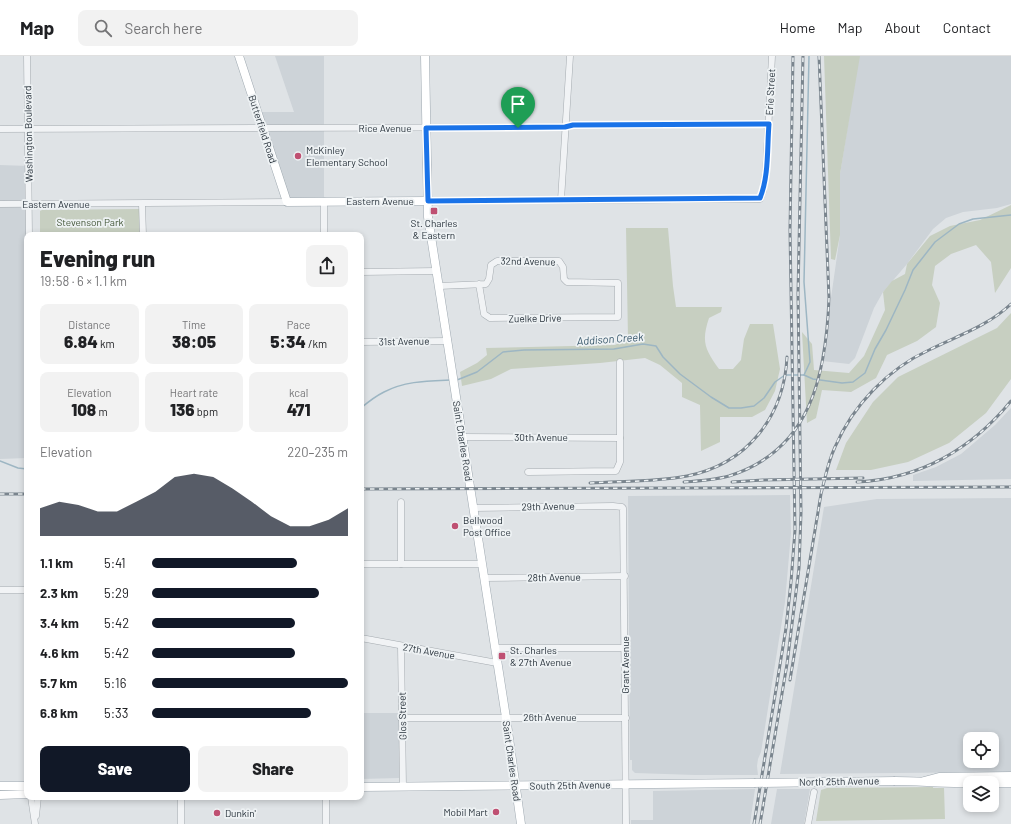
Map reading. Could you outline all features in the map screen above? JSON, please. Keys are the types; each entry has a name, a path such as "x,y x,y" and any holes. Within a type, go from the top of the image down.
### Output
{"main road":[{"name":"Butterfield Road","path":"239,56 287,202"},
{"name":"Saint Charles Road","path":"425,56 428,217 506,717 521,824"},
{"name":"Eastern Avenue","path":"287,202 428,201"},
{"name":"North 25th Avenue","path":"924,781 940,777 1011,776"},
{"name":"North 25th Avenue","path":"754,782 924,781 940,784 963,783"},
{"name":"South 25th Avenue","path":"364,787 754,782"},
{"path":"999,783 1011,783"},
{"path":"0,786 24,786"},
{"path":"0,795 24,794"}],"street":[{"name":"Washington Boulevard","path":"27,56 29,232"},
{"path":"561,200 570,56"},
{"name":"Erie Street","path":"760,198 763,190 766,170 772,56"},
{"name":"Rice Avenue","path":"0,129 426,128 565,127 573,125 769,124"},
{"name":"Eastern Avenue","path":"428,201 760,198"},
{"name":"Eastern Avenue","path":"0,204 287,202"},
{"path":"324,202 324,232"},
{"path":"142,204 143,232"},
{"name":"32nd Avenue","path":"479,284 486,284 488,281 490,267 494,261 559,261 563,267 564,279 570,283 618,283 618,317"},
{"path":"364,272 437,271"},
{"path":"439,286 479,284"},
{"name":"Zuelke Drive","path":"479,284 484,314 490,318 618,317"},
{"name":"31st Avenue","path":"364,342 448,341"},
{"path":"528,472 616,471 620,462 620,362"},
{"name":"30th Avenue","path":"462,437 620,438"},
{"path":"401,502 401,564"},
{"name":"29th Avenue","path":"473,508 622,507"},
{"name":"Grant Avenue","path":"622,507 624,511 625,576 626,824"},
{"path":"364,564 482,564"},
{"name":"28th Avenue","path":"484,578 625,576"},
{"path":"0,590 24,590"},
{"name":"27th Avenue","path":"364,639 497,663"},
{"name":"Glos Street","path":"401,646 403,787"},
{"path":"495,648 625,648"},
{"name":"26th Avenue","path":"401,718 626,718"},
{"path":"808,824 814,792"},
{"path":"31,800 35,824"},
{"path":"35,824 38,800"},
{"path":"181,800 181,824"},
{"path":"326,800 326,824"}],"shaded area":[{"name":"McKinley Elementary School","path":"275,56 324,56 324,201 287,201 258,112 294,112"},
{"path":"859,56 1011,56 1011,204 997,208 963,212 946,218 933,229 907,264 883,292 874,308 855,358 849,364 822,361 840,235 840,174"},
{"path":"0,165 28,166 29,203 0,203"},
{"path":"28,205 27,232 24,232 24,458 0,459 0,206"},
{"path":"1011,408 1011,479 913,481 913,475 936,467 961,454 995,425"},
{"path":"790,495 791,533 785,602 761,752 758,759 758,775 635,773 632,770 632,760 630,760 628,496"},
{"path":"1011,498 1011,772 780,774 824,507 877,499"},
{"path":"364,713 400,713 399,778 364,779"},
{"path":"755,789 750,824 631,824 631,820 653,820 653,791"},
{"path":"777,789 810,789 804,824 771,824"}],"green space":[{"path":"824,56 860,56 840,174 840,235 835,260 831,259"},
{"path":"1011,205 1011,268 995,293 991,262 976,245 951,254 935,266 932,285 940,303 936,327 917,341 887,355 876,378 851,392 822,390 816,418 807,423 802,332 812,344 814,370 849,373 864,356 885,310 883,292 892,281 905,274 907,264 930,236 950,226 980,220"},
{"name":"Stevenson Park","path":"140,209 140,232 40,232 40,211"},
{"path":"626,228 668,228 676,307 722,307 721,312 709,318 705,333 706,345 710,356 719,369 733,369 741,360 744,339 750,324 773,324 780,369 775,391 765,410 752,417 720,417 720,442 701,451 700,405 682,397 682,383 660,365 645,358 600,363 511,369 491,379 462,386 460,372 477,363 487,355 486,348 615,345 628,338"},
{"path":"1011,313 1011,379 986,413 949,443 908,462 871,470 836,470 846,443 873,402 898,377 997,328"},
{"path":"827,788 944,788 945,819 816,821 821,790"}],"waterway":[{"path":"804,375 810,362 804,282 809,56"},
{"name":"Addison Creek","path":"457,380 477,372 503,352 524,350 614,349 643,344 656,346 663,357 680,374 711,397 729,408 754,406 764,398 775,382 785,375 804,375 813,379 842,383 853,382 865,373 913,270 935,242 959,224 973,219 1011,215"},
{"name":"Addison Creek","path":"364,406 372,399 392,388 416,382 451,380"},
{"name":"Addison Creek","path":"0,461 24,469"}],"railway":[{"path":"754,824 786,628 795,530 790,230 793,56"},
{"path":"760,824 787,664 799,568 801,513 798,294 803,56"},
{"path":"684,482 729,476 757,464 779,448 796,428 809,405 818,380 824,354 829,298 819,56"},
{"path":"790,680 821,494 830,458 843,432 852,417 873,390 900,367 929,350 982,325 1002,312 1011,304"},
{"path":"590,483 675,478 708,470 728,461 744,449 770,418 779,399 787,357"},
{"path":"857,482 880,480 902,475 923,468 943,458 962,447 979,433 996,418 1011,401"},
{"path":"732,482 863,478"},
{"path":"364,489 1011,487"},
{"path":"0,494 24,494"}],"place":[{"name":"McKinley Elementary School","path":"298,156"},
{"name":"St. Charles & Eastern","path":"434,211"},
{"name":"Bellwood Post Office","path":"455,526"},
{"name":"St. Charles & 27th Avenue","path":"502,656"},
{"name":"Mobil Mart","path":"496,812"},
{"name":"Dunkin'","path":"217,813"}],"route":[{"path":"769,124 763,190 760,198 753,199 428,201 426,128 518,128 565,127 569,125 769,124"}]}
